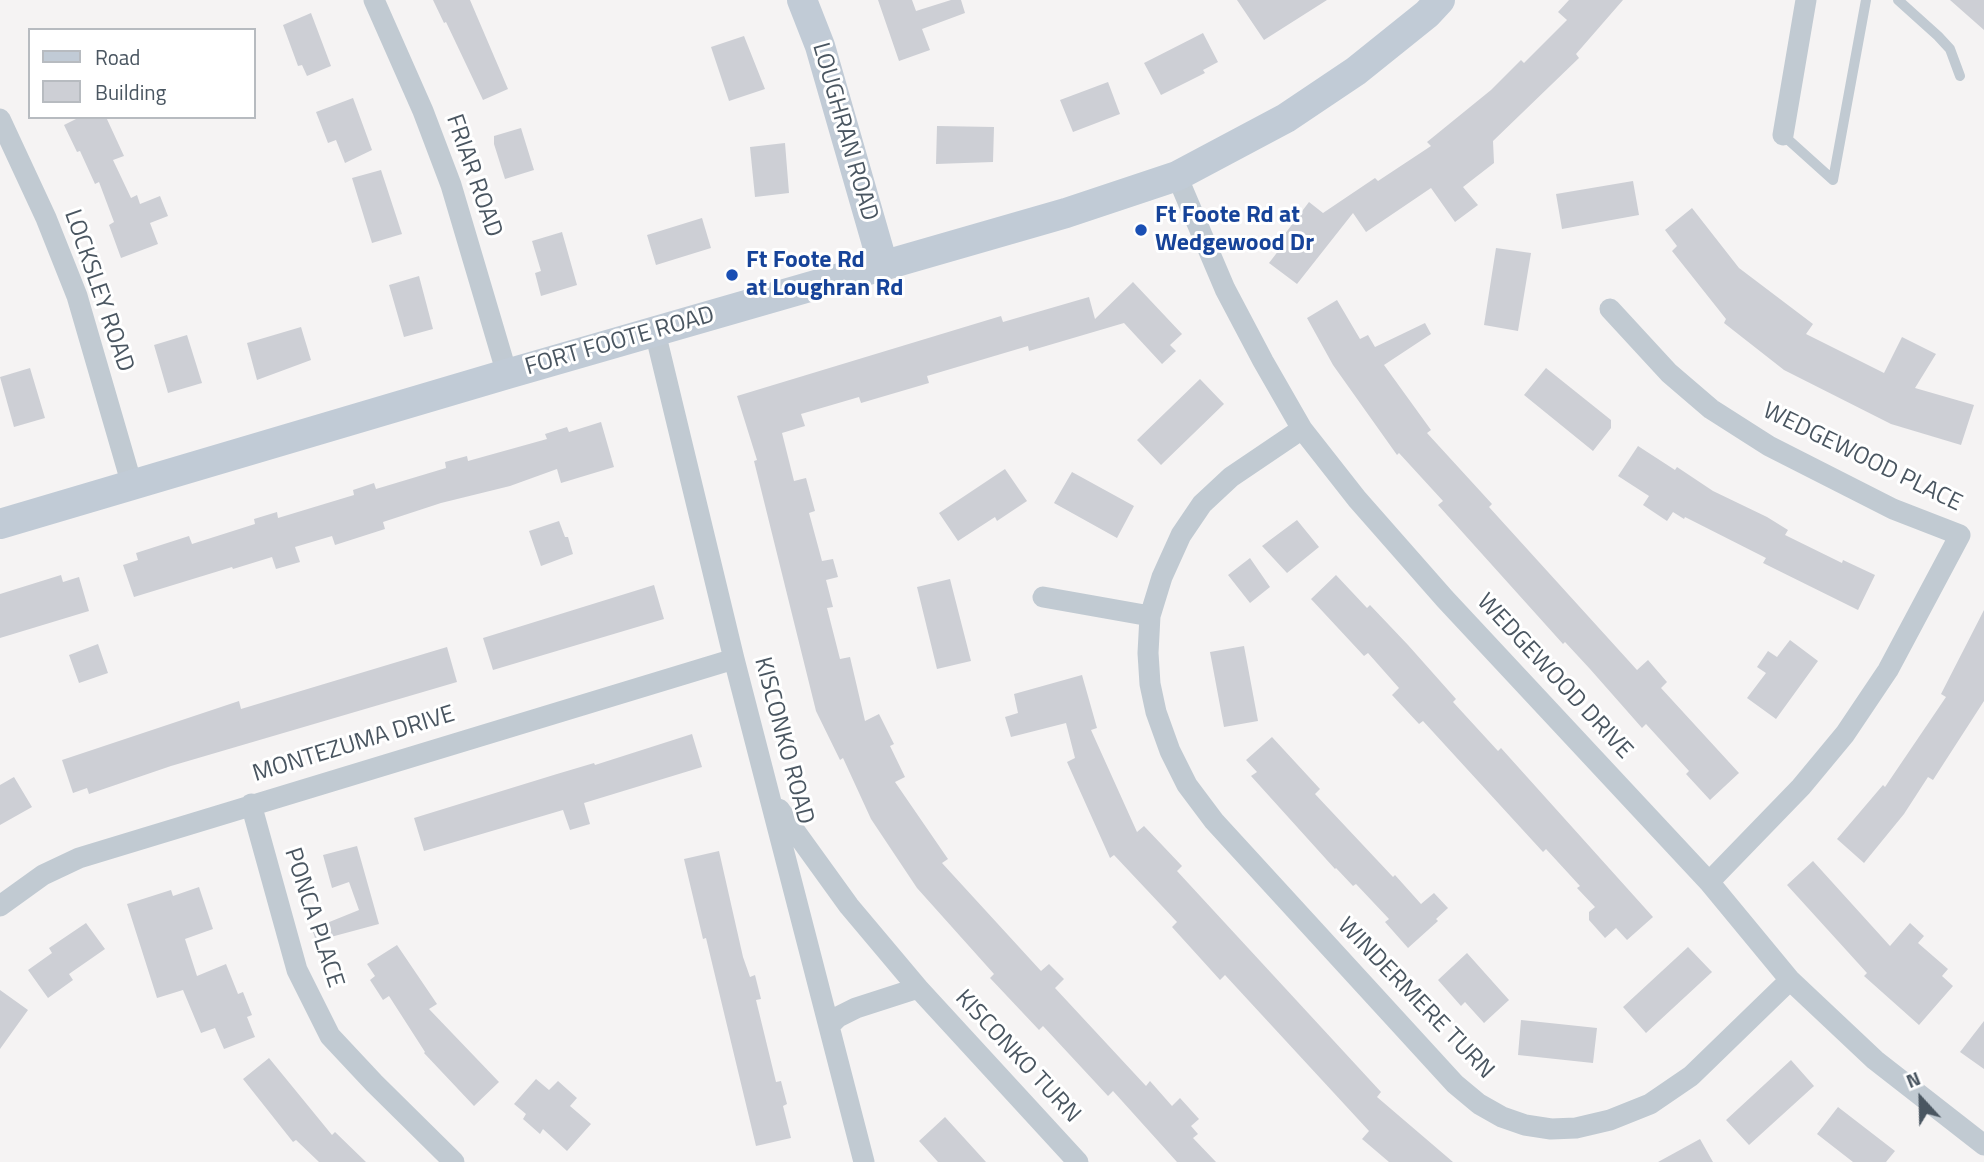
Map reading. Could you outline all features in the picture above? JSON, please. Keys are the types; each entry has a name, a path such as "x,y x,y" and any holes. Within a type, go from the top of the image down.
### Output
{"street":[{"name":"FRIAR ROAD","path":"374,0 423,111 451,185 507,374"},
{"name":"LOUGHRAN ROAD","path":"802,0 820,46 883,265"},
{"name":"FORT FOOTE ROAD","path":"0,524 1066,213 1177,176 1286,118 1346,78 1427,14 1440,0"},
{"path":"1783,135 1806,0"},
{"name":"LOCKSLEY ROAD","path":"0,119 46,218 77,296 132,485"},
{"name":"WEDGEWOOD DRIVE","path":"1177,176 1225,289 1263,361 1302,429 1357,499 1445,599 1709,882 1790,979 1875,1060 1984,1144"},
{"name":"WEDGEWOOD PLACE","path":"1610,309 1669,373 1723,416 1769,446 1893,509 1960,535 1888,670 1845,734 1801,787 1709,882"},
{"name":"KISCONKO ROAD","path":"655,332 734,659 864,1162"},
{"name":"WINDERMERE TURN","path":"1302,429 1231,477 1202,504 1181,535 1161,577 1150,615 1148,653 1150,684 1156,712 1170,751 1187,785 1214,821 1432,1061 1479,1104 1502,1117 1551,1129 1577,1128 1610,1120 1650,1104 1690,1076 1790,979"},
{"path":"1043,597 1150,615"},
{"name":"MONTEZUMA DRIVE","path":"0,906 43,875 79,858 734,659"},
{"name":"KISCONKO TURN","path":"772,800 849,906 918,988 1078,1162"},
{"name":"PONCA PLACE","path":"251,804 280,918 297,970 330,1036 454,1162"},
{"name":"KISCONKO TURN","path":"829,1026 838,1017 856,1008 918,988"}],"lane":[{"path":"1783,135 1833,180 1866,0"},
{"path":"1898,0 1950,49 1960,76"}],"building":[{"path":"433,0 470,0 508,89 483,100"},
{"path":"878,0 912,0 916,11 951,0 961,0 965,13 922,29 930,50 899,61"},
{"path":"1237,0 1327,0 1264,40"},
{"path":"1569,0 1623,0 1576,54 1579,58 1493,141 1494,163 1463,187 1478,205 1455,222 1431,188 1366,232 1353,213 1297,284 1269,263 1279,250 1275,247 1309,202 1323,213 1375,178 1378,181 1431,146 1427,142 1491,90 1521,60 1524,63 1567,20 1558,12"},
{"path":"1950,0 1984,0 1984,30"},
{"path":"311,13 331,66 307,76 302,65 298,66 283,25"},
{"path":"1203,33 1218,62 1203,70 1205,73 1161,95 1144,63"},
{"path":"744,36 765,89 729,101 711,47"},
{"path":"1108,82 1120,114 1073,132 1060,100"},
{"path":"353,98 372,150 345,163 336,140 328,143 316,112"},
{"path":"76,119 107,119 124,156 113,160 131,198 137,195 140,204 160,196 168,216 150,223 158,244 121,258 109,225 114,222 99,182 95,184 64,125"},
{"path":"937,126 994,127 993,162 936,164"},
{"path":"521,128 534,170 505,179 494,136"},
{"path":"785,143 789,193 755,197 750,147"},
{"path":"381,170 402,234 372,243 352,178"},
{"path":"1633,181 1639,215 1562,229 1556,194"},
{"path":"1692,208 1739,268 1813,324 1806,334 1884,373 1902,337 1936,354 1915,388 1974,405 1961,445 1891,424 1784,370 1724,323 1726,319 1672,251 1677,246 1665,230"},
{"path":"702,218 711,248 656,265 647,235"},
{"path":"562,232 577,285 541,296 535,273 541,271 532,241"},
{"path":"1496,248 1531,253 1518,331 1484,325"},
{"path":"419,276 433,329 404,337 389,285"},
{"path":"1133,282 1182,334 1170,345 1176,351 1162,364 1124,323 1029,351 1028,346 927,376 929,383 861,403 859,397 801,414 805,426 782,433 794,481 806,478 815,511 809,513 822,561 833,559 838,577 826,580 833,607 827,608 840,659 850,657 865,721 879,714 894,744 890,746 905,777 895,782 948,859 942,863 1041,971 1049,964 1064,979 1055,988 1146,1086 1150,1081 1172,1106 1180,1098 1199,1119 1191,1126 1198,1134 1193,1138 1216,1162 1177,1162 1113,1091 1108,1096 1043,1026 1039,1030 990,978 994,974 917,888 871,819 843,758 840,760 816,711 754,461 757,460 737,396 1001,316 1003,322 1089,297 1095,319"},
{"path":"1337,300 1360,339 1368,335 1375,347 1425,323 1431,334 1384,365 1431,430 1427,433 1492,504 1489,507 1637,670 1648,660 1667,682 1661,688 1739,773 1710,800 1686,774 1689,771 1646,724 1642,728 1565,642 1563,644 1438,505 1443,501 1399,453 1397,455 1333,365 1307,318"},
{"path":"301,327 311,360 257,380 247,343"},
{"path":"187,335 202,383 168,393 154,345"},
{"path":"30,368 45,418 14,427 0,377"},
{"path":"1546,368 1611,420 1611,428 1593,451 1524,395"},
{"path":"1200,379 1224,404 1161,465 1137,440"},
{"path":"601,422 614,467 561,483 557,469 510,486 441,503 383,522 385,529 335,545 332,536 295,547 300,562 276,569 272,557 134,597 123,565 138,560 136,553 189,536 192,544 255,524 254,519 277,512 278,518 354,495 353,490 374,483 376,489 446,468 445,462 467,456 468,461 547,439 545,434 567,427 569,432"},
{"path":"1638,446 1713,491 1767,517 1788,530 1785,535 1842,563 1843,560 1875,575 1858,610 1763,563 1766,558 1685,517 1684,519 1673,512 1667,521 1643,505 1649,496 1618,476"},
{"path":"1005,469 1027,501 997,521 995,517 958,541 939,513"},
{"path":"1072,472 1134,506 1117,538 1054,503"},
{"path":"1297,520 1319,547 1287,573 1262,546"},
{"path":"559,521 573,554 541,566 529,531"},
{"path":"1250,558 1270,587 1250,603 1228,575"},
{"path":"61,575 63,582 79,577 89,611 0,638 0,594"},
{"path":"1336,575 1367,608 1370,605 1408,645 1456,699 1453,702 1498,751 1501,748 1653,917 1627,940 1616,928 1605,938 1589,920 1589,912 1595,907 1577,888 1580,886 1546,849 1543,852 1423,721 1419,724 1392,695 1399,688 1368,653 1364,656 1311,599"},
{"path":"950,579 971,661 937,669 917,587"},
{"path":"654,585 664,619 493,670 483,638"},
{"path":"1984,610 1984,701 1933,780 1928,777 1904,814 1864,863 1837,839 1883,785 1885,787 1946,697 1941,694"},
{"path":"1790,640 1818,661 1776,719 1747,698 1766,673 1757,667 1768,651 1777,657"},
{"path":"98,644 108,673 79,683 69,655"},
{"path":"1244,646 1258,721 1224,727 1210,652"},
{"path":"447,647 457,682 171,766 89,794 87,788 73,793 62,760 239,701 241,709"},
{"path":"1082,675 1097,728 1091,730 1137,832 1144,826 1182,866 1177,871 1381,1092 1377,1097 1453,1162 1389,1162 1362,1139 1369,1131 1225,975 1220,980 1172,927 1177,922 1114,855 1110,858 1067,762 1075,758 1066,723 1011,737 1005,717 1018,713 1014,694"},
{"path":"692,734 702,767 584,803 590,824 570,830 563,810 424,851 414,818"},
{"path":"1272,737 1320,789 1315,794 1393,877 1395,875 1421,904 1434,893 1448,908 1436,919 1438,921 1408,948 1385,922 1389,919 1356,884 1353,886 1335,869 1251,776 1257,772 1246,760"},
{"path":"14,777 32,807 0,825 0,785"},
{"path":"357,846 379,924 316,941 312,929 359,910 349,882 332,888 323,855"},
{"path":"719,851 743,957 750,977 755,975 761,999 756,1000 776,1082 781,1081 787,1104 783,1106 791,1138 756,1146 706,938 703,939 684,859"},
{"path":"1813,861 1890,946 1910,923 1924,936 1918,943 1948,969 1942,976 1953,986 1919,1025 1864,976 1867,973 1787,885"},
{"path":"199,887 213,929 185,939 197,976 226,964 238,994 243,992 252,1015 247,1017 255,1037 224,1049 215,1028 201,1033 183,990 157,998 127,904 171,890 173,896"},
{"path":"86,923 105,949 69,974 73,980 48,998 28,970 52,953 49,948"},
{"path":"397,945 437,1004 429,1009 499,1082 474,1106 424,1053 389,996 383,1000 370,980 375,976 367,964"},
{"path":"1688,947 1712,972 1646,1033 1623,1007"},
{"path":"1467,953 1509,1000 1484,1023 1465,1002 1461,1006 1438,980"},
{"path":"0,990 28,1010 0,1049"},
{"path":"1521,1020 1597,1028 1593,1063 1518,1055"},
{"path":"1984,1021 1984,1069 1960,1052"},
{"path":"269,1058 332,1135 335,1132 366,1162 319,1162 296,1140 293,1142 243,1079"},
{"path":"1791,1060 1814,1086 1749,1145 1726,1120"},
{"path":"536,1079 549,1090 558,1081 577,1098 570,1106 591,1124 567,1151 543,1129 540,1134 523,1119 526,1114 514,1104"},
{"path":"1838,1107 1895,1151 1886,1162 1853,1162 1817,1134"},
{"path":"945,1117 986,1162 938,1162 919,1141"},
{"path":"1700,1139 1713,1162 1658,1162"}],"place":[{"name":"Ft Foote Rd at Wedgewood Dr","path":"1141,230"},
{"name":"Ft Foote Rd at Loughran Rd","path":"732,275"}]}
